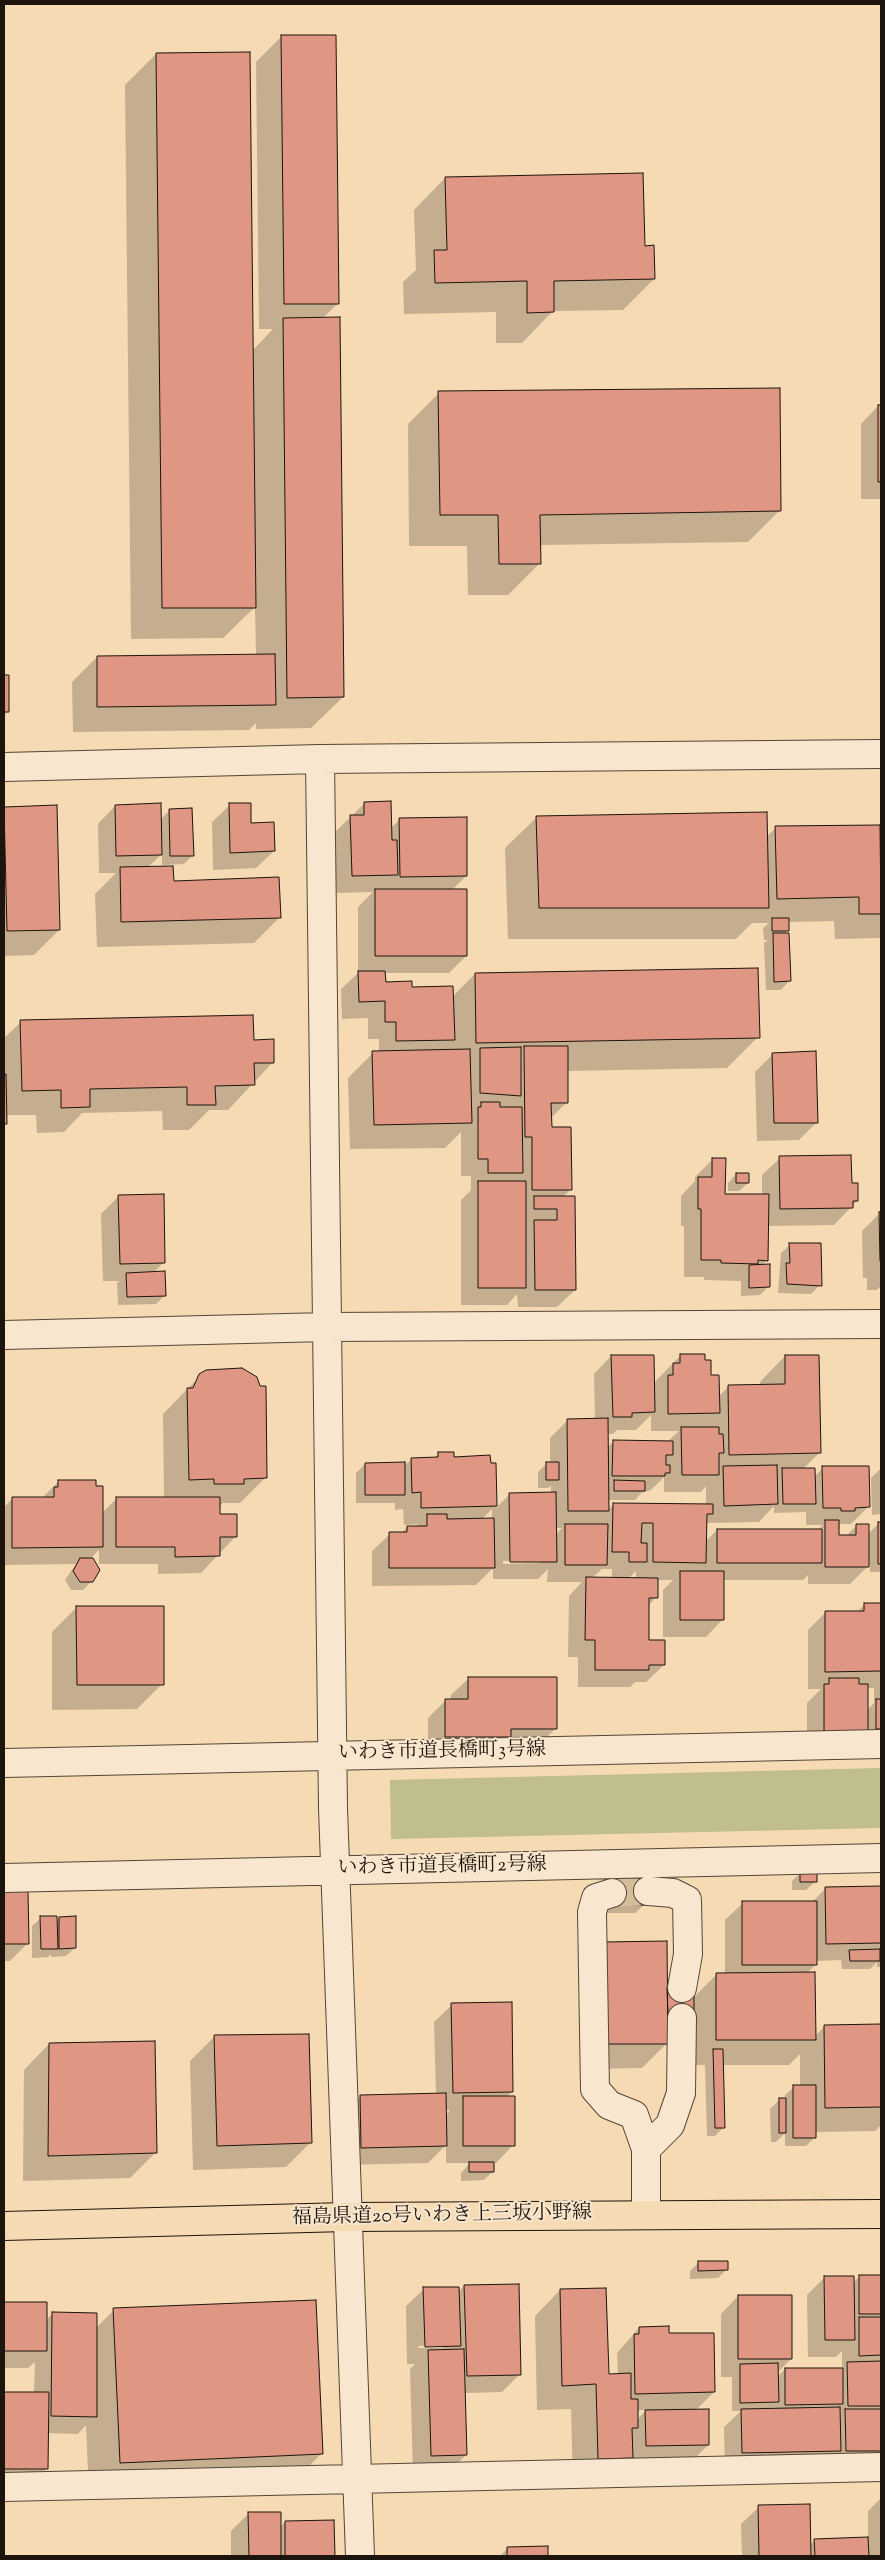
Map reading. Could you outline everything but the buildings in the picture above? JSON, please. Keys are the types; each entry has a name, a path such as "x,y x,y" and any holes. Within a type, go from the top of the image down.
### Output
{"main road":[{"name":"福島県道20号いわき上三坂小野線","path":"4,2226 346,2217 881,2214"}],"street":[{"path":"4,767 320,759 881,754"},
{"path":"320,759 332,1756 346,2217 360,2556"},
{"path":"4,1335 326,1327 881,1324"},
{"name":"いわき市道長橋町3号線","path":"4,1763 881,1744"},
{"name":"いわき市道長橋町2号線","path":"4,1878 881,1858"},
{"path":"648,1891 673,1893 687,1900 688,1954 682,1988"},
{"path":"612,1893 596,1898 592,1912 595,2089 609,2105 634,2115 646,2149 646,2215"},
{"path":"646,2149 670,2125 681,2094 682,2018"},
{"path":"4,2487 881,2467"}],"shaded area":[{"path":"881,1768 881,1828 391,1839 390,1780"}],"tunnel":[{"path":"612,1893 648,1891"}]}
